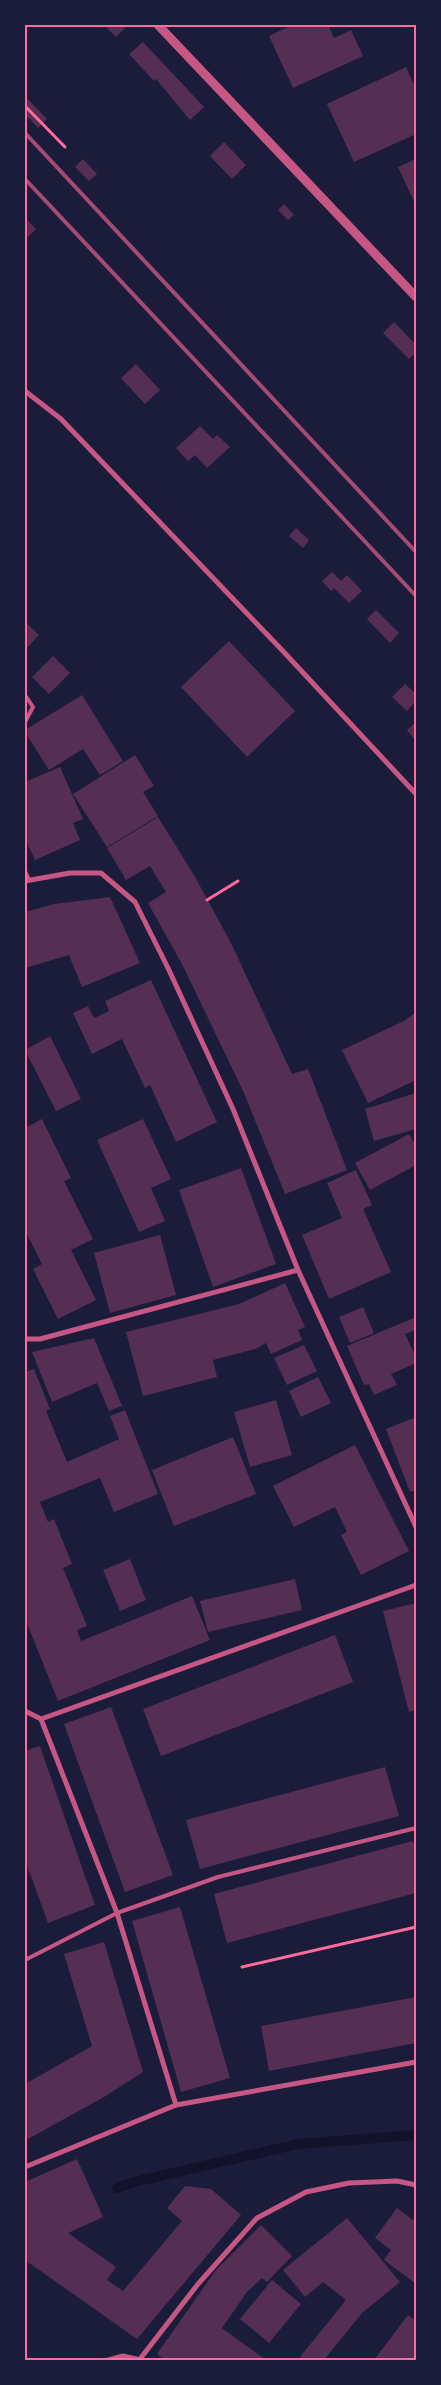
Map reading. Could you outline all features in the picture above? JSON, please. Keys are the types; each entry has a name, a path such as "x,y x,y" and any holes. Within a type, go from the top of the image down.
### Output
{"street":[{"path":"158,25 416,297"},
{"path":"25,391 61,419 281,649 416,794"},
{"path":"27,880 70,873 101,873 135,902 168,968 233,1109 298,1270 416,1527"},
{"path":"25,1339 40,1339 298,1270"},
{"path":"41,1719 416,1585"},
{"path":"25,1711 41,1719 118,1913 176,2105"},
{"path":"25,2167 176,2105 416,2062"},
{"path":"108,2359 123,2356 141,2360 198,2284 257,2218 306,2192 349,2183 397,2181 416,2184"}],"lane":[{"path":"25,695 33,707 25,722"},
{"path":"25,871 27,880"},
{"path":"25,1960 118,1913 218,1877 416,1828"}],"path":[{"path":"25,106 65,147"},
{"path":"207,900 238,881"},
{"path":"242,1967 416,1927"}],"building":[{"path":"104,25 128,25 116,37"},
{"path":"292,25 328,25 334,38 351,30 363,56 293,88 269,36"},
{"path":"143,42 204,107 190,120 156,79 154,81 129,54"},
{"path":"406,67 416,89 416,134 354,162 327,104"},
{"path":"25,96 47,119 38,128 25,114"},
{"path":"224,142 246,165 232,179 210,156"},
{"path":"83,159 97,174 89,181 75,167"},
{"path":"416,159 416,206 398,167"},
{"path":"284,204 294,215 288,220 278,210"},
{"path":"25,218 36,229 28,237 25,233"},
{"path":"394,322 416,345 416,352 409,359 383,333"},
{"path":"136,364 160,390 145,404 121,378"},
{"path":"200,426 213,439 217,435 230,447 207,468 195,455 188,461 176,448"},
{"path":"296,528 309,540 303,548 289,536"},
{"path":"332,572 341,581 347,575 362,591 349,603 334,588 331,591 322,581"},
{"path":"376,610 399,633 390,643 367,619"},
{"path":"25,622 39,635 25,650"},
{"path":"229,641 295,711 247,757 181,687"},
{"path":"53,656 70,673 49,694 32,677"},
{"path":"405,684 416,694 416,701 407,711 392,697"},
{"path":"82,695 123,761 100,775 83,749 49,770 25,732 25,730"},
{"path":"416,722 416,741 407,730"},
{"path":"135,755 154,786 143,792 158,816 107,847 73,794"},
{"path":"60,767 83,819 73,823 80,840 35,860 25,838 25,782"},
{"path":"158,817 194,875 231,943 292,1074 308,1069 347,1170 285,1194 244,1093 183,966 148,903 166,892 150,866 126,880 107,848"},
{"path":"110,897 140,963 82,987 69,955 25,968 25,912 54,904"},
{"path":"151,980 217,1122 176,1142 150,1085 145,1088 122,1039 92,1054 73,1013 88,1006 94,1018 109,1011 105,1001"},
{"path":"416,1012 416,1080 368,1103 342,1050 404,1021"},
{"path":"50,1036 81,1099 56,1111 25,1050"},
{"path":"416,1093 416,1129 374,1141 365,1109"},
{"path":"42,1119 71,1178 64,1181 93,1239 71,1250 96,1300 58,1319 33,1269 42,1264 25,1230 25,1128"},
{"path":"143,1119 171,1179 151,1188 165,1221 139,1232 97,1140"},
{"path":"409,1134 416,1146 416,1165 370,1190 355,1163"},
{"path":"241,1168 276,1264 213,1287 179,1190"},
{"path":"356,1170 372,1205 363,1209 391,1272 329,1299 302,1235 342,1218 327,1183"},
{"path":"160,1235 176,1295 110,1313 94,1253"},
{"path":"285,1283 305,1327 298,1330 302,1340 271,1354 266,1343 255,1349 213,1360 217,1377 143,1396 126,1332 239,1304"},
{"path":"363,1307 374,1333 350,1343 339,1317"},
{"path":"416,1317 416,1330 405,1334 416,1357 416,1363 391,1374 397,1385 374,1395 369,1384 364,1385 347,1346"},
{"path":"94,1338 122,1406 109,1411 97,1383 52,1402 32,1352"},
{"path":"304,1345 317,1371 287,1385 274,1358"},
{"path":"34,1369 50,1409 46,1411 67,1462 119,1439 110,1416 125,1410 158,1494 114,1512 100,1478 40,1502 48,1522 54,1519 72,1564 63,1568 87,1626 77,1630 81,1641 192,1596 210,1640 58,1701 25,1618 25,1372"},
{"path":"318,1377 331,1403 301,1417 289,1391"},
{"path":"276,1400 292,1455 250,1467 234,1412"},
{"path":"416,1417 416,1490 410,1492 386,1429"},
{"path":"233,1437 256,1494 174,1526 152,1470"},
{"path":"355,1445 409,1551 361,1575 341,1535 347,1532 335,1507 294,1527 273,1486"},
{"path":"130,1559 146,1600 120,1611 103,1570"},
{"path":"295,1579 302,1610 208,1632 200,1601"},
{"path":"416,1603 416,1710 409,1712 383,1611"},
{"path":"335,1635 353,1682 161,1756 143,1709"},
{"path":"111,1707 173,1875 125,1892 64,1724"},
{"path":"40,1746 95,1905 48,1923 25,1860 25,1751"},
{"path":"385,1767 399,1816 200,1869 186,1820"},
{"path":"413,1841 416,1852 416,1893 227,1943 214,1894"},
{"path":"180,1907 230,2078 181,2092 132,1921"},
{"path":"104,1942 143,2072 104,2097 28,2139 25,2134 25,2084 92,2046 64,1954"},
{"path":"416,1997 416,2043 269,2071 261,2026"},
{"path":"77,2159 103,2217 68,2233 116,2267 107,2280 123,2291 182,2221 167,2208 185,2186 211,2189 241,2215 137,2339 25,2260 25,2182"},
{"path":"397,2208 413,2220 416,2217 416,2284 384,2260 391,2250 375,2238"},
{"path":"347,2218 400,2282 362,2313 324,2360 304,2360 300,2357 346,2300 323,2282 305,2297 283,2270"},
{"path":"261,2225 292,2256 267,2282 262,2278 247,2292 222,2328 266,2360 165,2360 157,2354 216,2270"},
{"path":"272,2280 301,2304 269,2343 240,2319"},
{"path":"408,2315 416,2321 416,2360 374,2360"}],"waterway":[{"path":"117,2188 134,2182 298,2144 416,2135"}],"railway":[{"path":"25,133 416,552"},
{"path":"25,179 416,596"}]}
